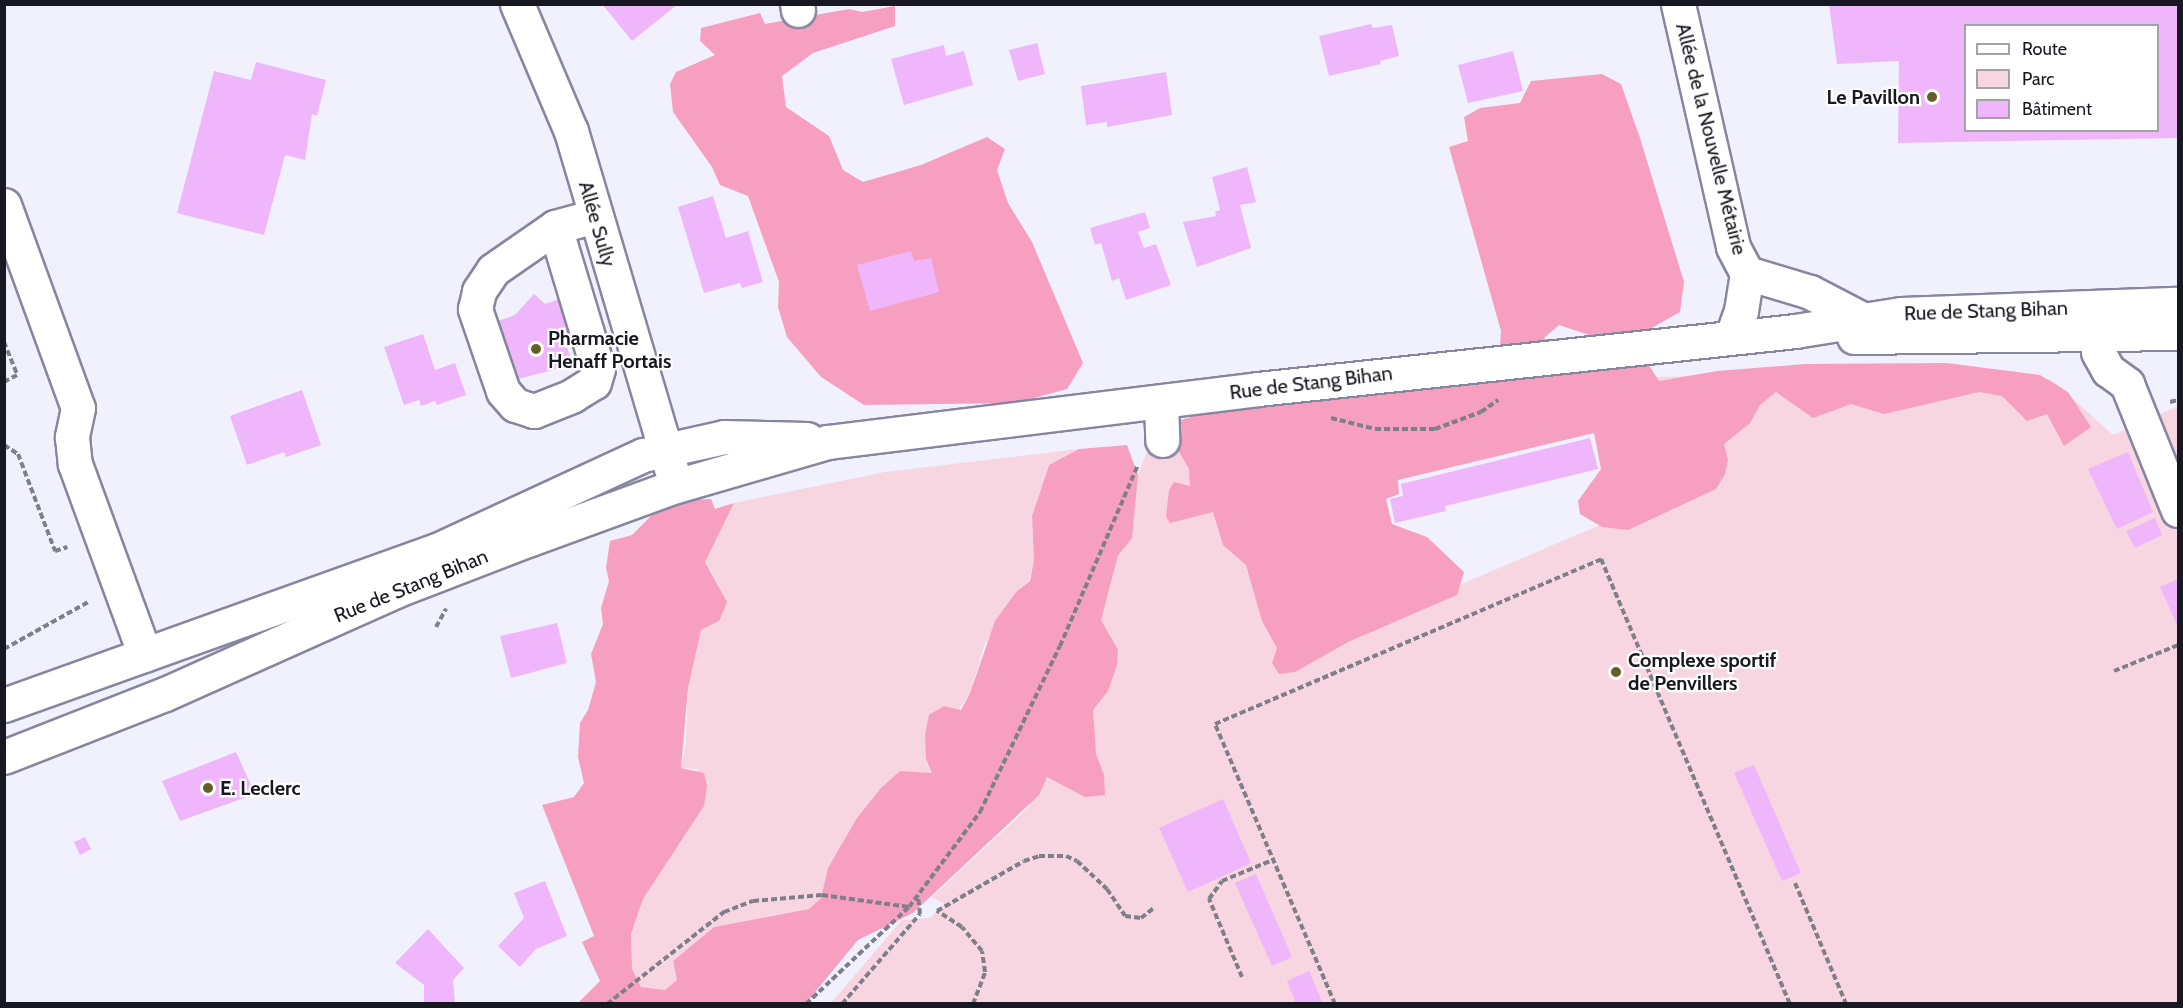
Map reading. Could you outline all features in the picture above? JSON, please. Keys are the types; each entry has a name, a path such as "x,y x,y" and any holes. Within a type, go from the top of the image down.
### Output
{"street":[{"name":"Allée Sully","path":"517,4 561,101 670,467"},
{"name":"Allée de la Nouvelle Métairie","path":"1678,4 1733,247 1747,273 1741,311 1732,336"},
{"path":"4,205 78,408 72,437 75,464 145,655"},
{"path":"555,227 598,369 594,382 572,396 534,411 515,405 503,391 475,309 484,279 493,270 555,227 595,216"},
{"name":"Allée de la Nouvelle Métairie","path":"1747,273 1810,292 1862,319"},
{"name":"Rue de Stang Bihan","path":"1795,331 1875,338 2095,320 2178,304"},
{"name":"Rue de Stang Bihan","path":"4,756 165,694 395,591 554,531 569,513 591,501 745,436 827,442 1732,336 1795,331 1862,319 1952,310 2095,320 2178,333"},
{"path":"2095,320 2104,363 2127,384 2178,510"},
{"path":"1151,450 1161,402"},
{"name":"Rue de Stang Bihan","path":"4,705 292,602 495,526 619,464 670,467"},
{"path":"4,719 52,738 97,699 262,632 292,602"}],"path":[{"path":"4,342 17,375 4,382"},
{"path":"4,445 18,454 55,551 73,544"},
{"path":"806,1004 909,907 957,847 996,784 1151,450"},
{"path":"1335,1004 1275,859 1215,724 1600,559 1790,1004"},
{"path":"4,649 92,600"},
{"path":"2114,671 2178,645"},
{"path":"974,1004 985,972 982,951 962,927 937,910 1024,861 1039,856 1066,856 1077,861 1107,889 1125,916 1141,918 1154,908"},
{"path":"1242,977 1209,899 1222,881 1275,859"},
{"path":"1795,883 1846,1004"},
{"path":"607,1004 724,912 753,901 822,894 909,907"},
{"path":"842,1004 920,914 918,896"}],"green space":[{"name":"Complexe sportif de Penvillers","path":"1921,368 2012,371 2052,380 2113,435 2178,406 2178,1003 830,1004 902,920 930,918 944,904 932,897 1029,807 1045,693 1151,443 1204,434 1307,650 1614,519 1634,378"},
{"path":"1079,449 1049,465 1032,516 1034,560 1029,581 1016,592 984,646 970,693 926,759 933,774 900,771 824,888 821,898 809,909 714,927 673,961 677,980 665,990 641,987 632,969 631,934 643,899 693,823 697,769 681,768 686,743 688,688 701,630 719,621 719,585 705,562 734,503 885,472"}],"shaded area":[{"path":"895,6 895,26 813,53 782,76 786,107 829,136 843,170 863,182 921,165 987,137 1005,149 997,170 1008,203 1032,242 1083,363 1067,389 1016,403 864,405 821,377 787,337 778,307 779,282 748,196 720,185 712,167 673,112 670,84 676,72 715,55 700,41 701,28 760,13 765,24 849,9 862,12"},
{"path":"1602,74 1621,84 1640,138 1684,282 1680,312 1641,334 1598,338 1559,325 1544,338 1581,358 1641,353 1659,381 1717,371 1805,364 1947,363 2040,375 2068,392 2091,427 2064,446 2047,414 2027,421 2002,396 1979,392 1884,414 1851,404 1813,418 1776,392 1760,405 1750,423 1724,444 1728,460 1725,474 1716,489 1628,530 1602,527 1580,514 1578,501 1601,469 1594,433 1398,480 1399,494 1386,499 1392,524 1427,537 1464,572 1457,595 1348,642 1295,672 1279,674 1272,663 1277,648 1262,621 1246,565 1223,545 1213,512 1170,523 1166,517 1169,490 1174,482 1190,486 1189,469 1178,450 1181,420 1237,403 1498,374 1501,331 1449,147 1468,141 1464,117 1480,108 1520,103 1531,81"},
{"path":"1127,445 1138,475 1132,538 1118,555 1101,620 1118,650 1117,665 1108,691 1093,710 1096,754 1104,775 1105,795 1085,797 1047,777 1039,795 913,913 858,940 806,1003 578,1003 600,981 582,942 594,936 542,805 574,797 584,783 578,757 580,723 588,710 596,682 591,654 603,624 601,608 609,581 606,568 610,541 632,535 659,508 682,500 711,499 715,509 734,503 705,562 727,602 719,621 701,630 688,688 681,768 704,773 707,786 704,806 643,899 631,934 632,969 641,987 665,990 677,980 673,961 714,927 809,909 821,898 828,868 857,818 881,788 900,771 932,773 926,759 925,735 929,715 944,706 961,710 970,693 995,621 1016,592 1030,581 1034,560 1032,516 1049,465 1079,449"}],"building":[{"path":"602,4 678,4 632,41"},
{"name":"Le Pavillon","path":"1829,4 2178,4 2178,138 1898,143 1899,61 1837,64"},
{"path":"1371,24 1373,28 1392,25 1399,56 1380,61 1381,64 1329,76 1319,36"},
{"path":"1037,43 1045,74 1018,81 1009,50"},
{"path":"944,45 946,56 964,51 973,85 904,105 891,59"},
{"path":"1513,51 1523,91 1468,103 1458,65"},
{"path":"256,62 326,80 317,116 312,114 305,160 285,155 264,235 177,213 214,71 251,80"},
{"path":"1166,72 1172,115 1107,127 1107,122 1086,125 1081,86"},
{"path":"1247,167 1256,202 1240,205 1251,248 1197,267 1183,222 1216,216 1215,212 1220,210 1212,177"},
{"path":"713,196 726,238 748,231 763,282 742,288 740,283 704,293 678,207"},
{"path":"1145,212 1150,228 1138,232 1144,248 1156,244 1171,285 1126,300 1119,278 1112,281 1101,243 1095,245 1090,228"},
{"path":"911,251 914,261 931,258 939,292 870,311 857,265"},
{"path":"534,294 545,304 565,297 578,340 566,344 571,359 561,368 510,381 489,324 515,315"},
{"path":"423,334 435,370 455,363 466,395 437,405 435,401 421,406 419,400 404,405 384,347"},
{"path":"302,390 321,445 286,457 284,452 247,465 230,416"},
{"path":"1590,438 1598,469 1445,506 1446,511 1395,523 1390,499 1403,496 1401,484"},
{"path":"2128,452 2153,512 2117,529 2088,469"},
{"path":"2155,518 2162,535 2135,548 2126,531"},
{"path":"2178,579 2178,627 2160,587"},
{"path":"557,623 567,663 511,678 500,636"},
{"name":"E. Leclerc","path":"236,752 255,794 180,821 162,781"},
{"path":"1754,765 1801,873 1782,881 1734,773"},
{"path":"1223,799 1251,863 1188,892 1159,828"},
{"path":"85,837 91,849 80,855 74,842"},
{"path":"1256,874 1292,957 1272,966 1235,883"},
{"path":"545,881 567,936 536,949 520,967 498,946 524,918 514,893"},
{"path":"428,929 464,968 453,980 455,1004 424,1004 424,985 395,963"},
{"path":"1309,971 1323,1004 1296,1004 1287,981"}],"place":[{"name":"Le Pavillon","path":"1932,97"},
{"name":"Pharmacie Henaff Portais","path":"536,349"},
{"name":"Complexe sportif de Penvillers","path":"1616,672"},
{"name":"E. Leclerc","path":"208,788"}]}
